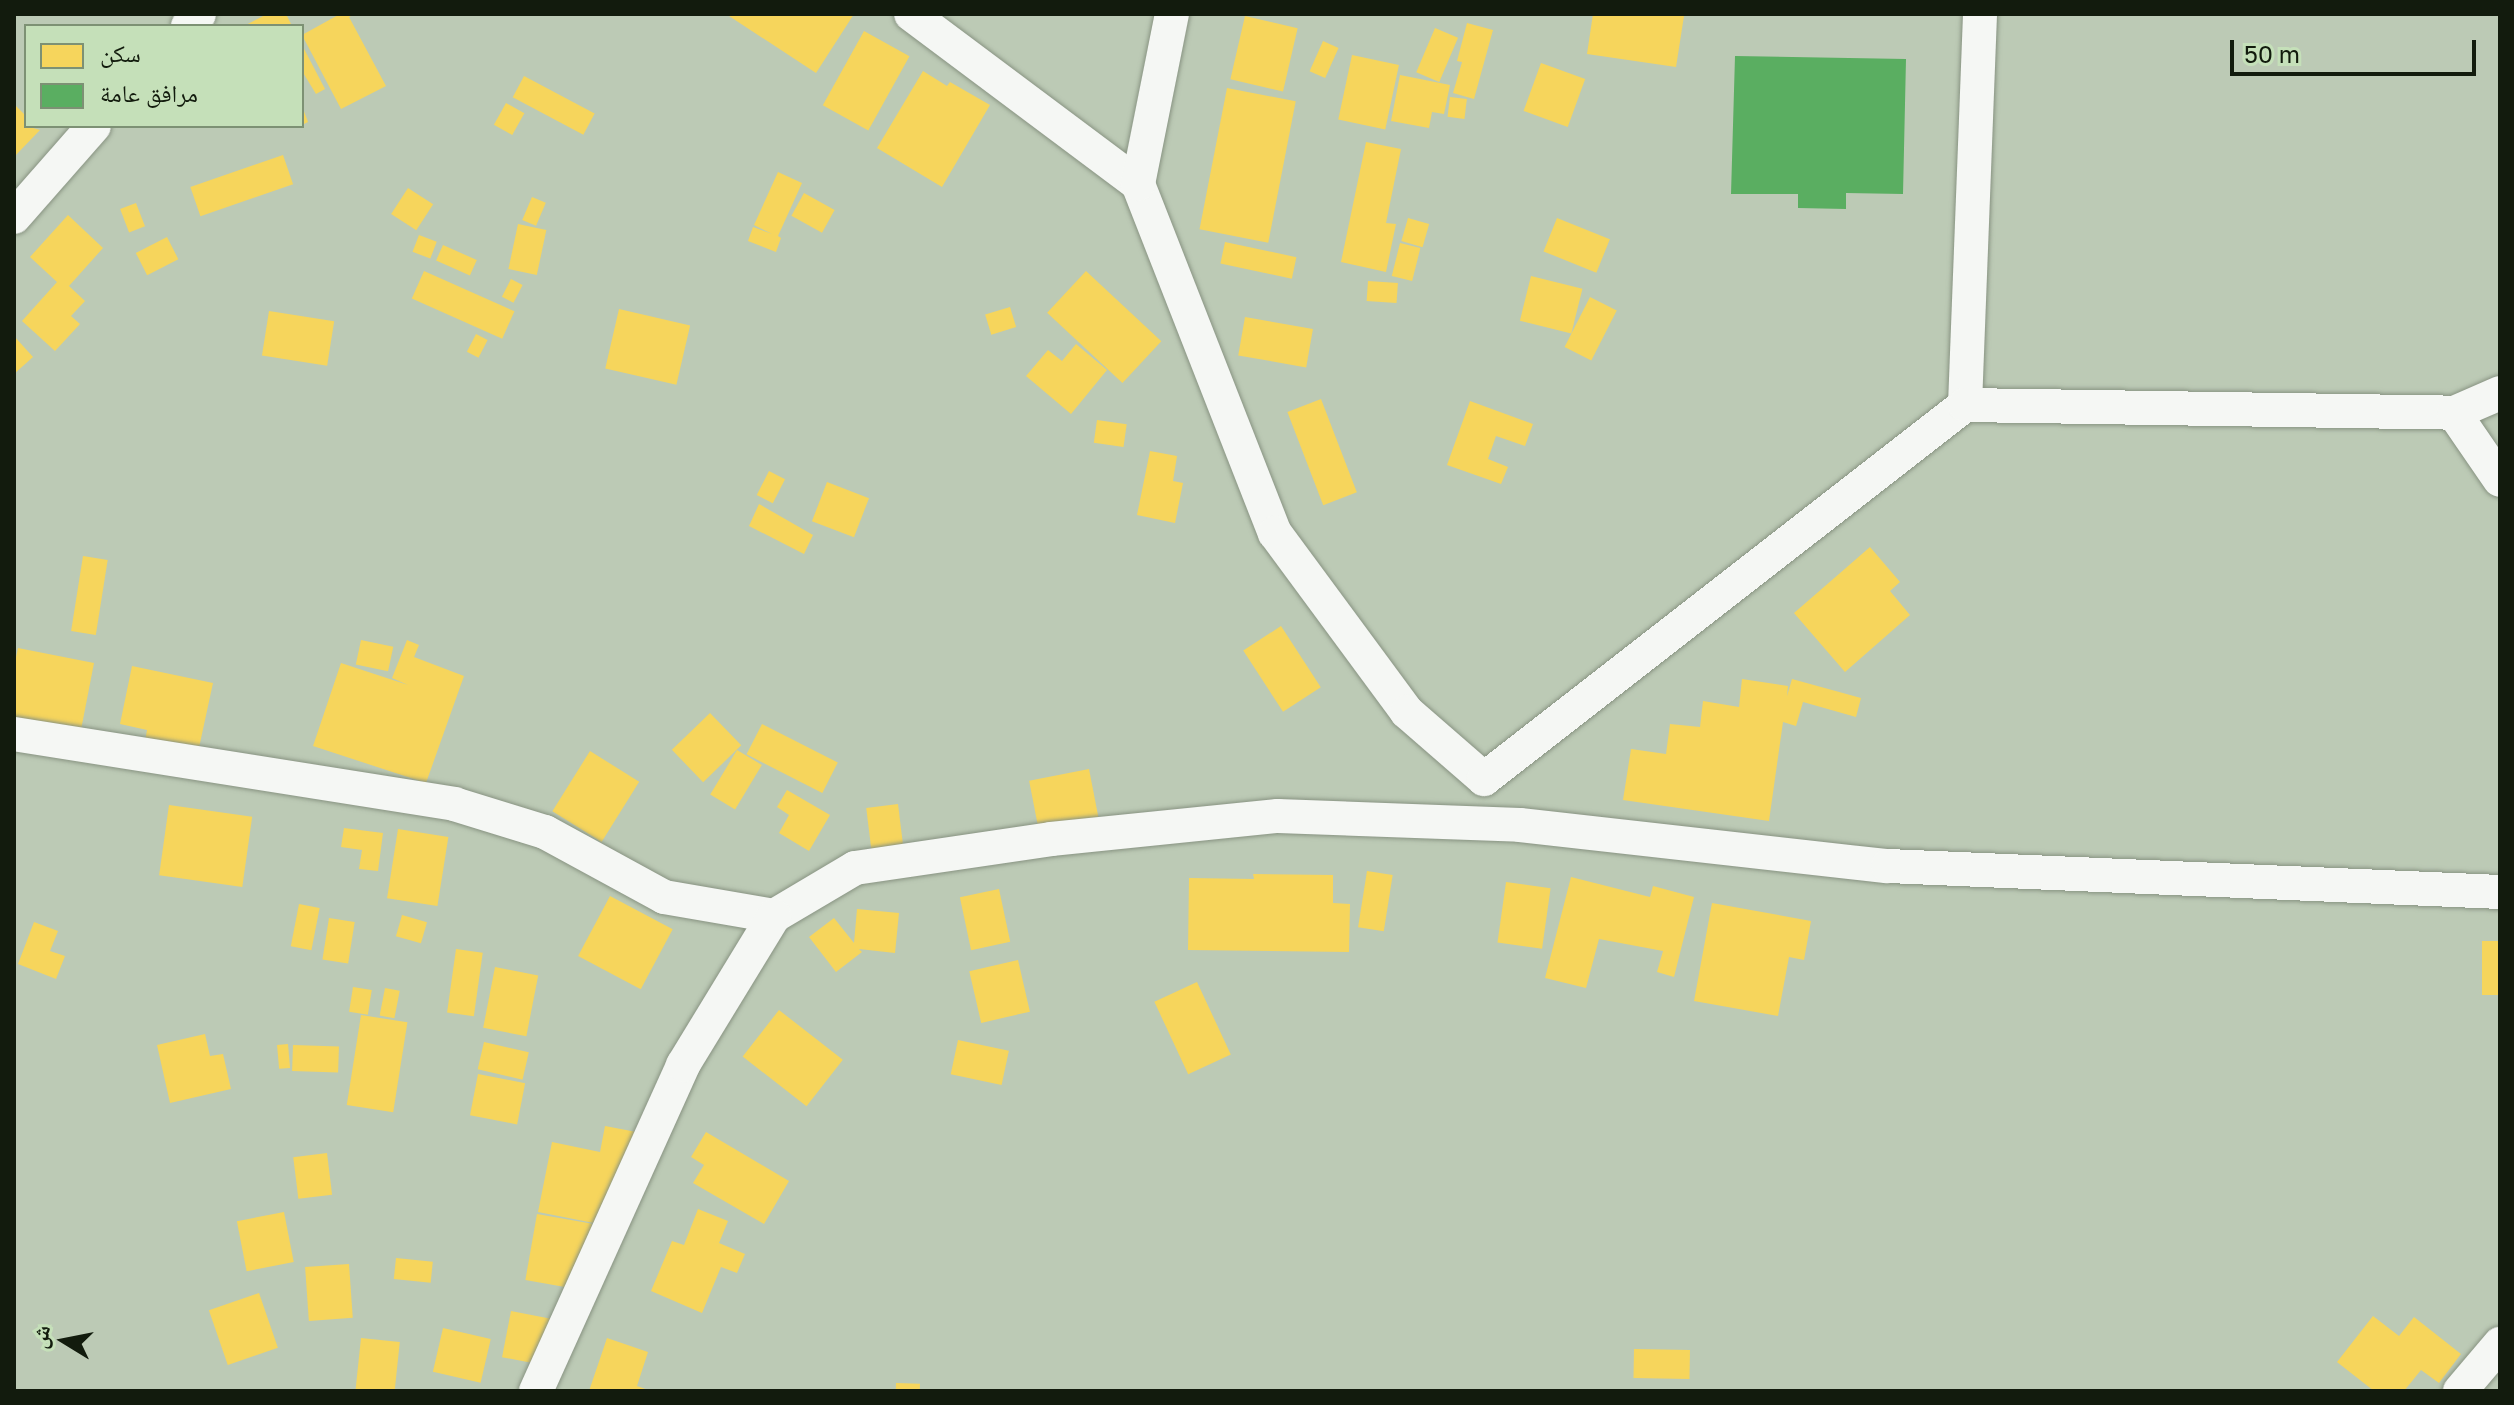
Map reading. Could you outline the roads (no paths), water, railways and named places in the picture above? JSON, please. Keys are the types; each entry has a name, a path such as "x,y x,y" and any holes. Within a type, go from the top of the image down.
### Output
{"street":[{"path":"911,14 1138,184 1275,533 1407,712 1484,779 1520,825"},
{"path":"1138,184 1172,14"},
{"path":"1965,405 1980,14"},
{"path":"14,217 92,128"},
{"path":"1484,779 1965,405 2454,413 2500,393"},
{"path":"2454,413 2500,480"},
{"path":"14,734 454,804 545,832 664,897 774,916"},
{"path":"536,1391 683,1065 774,916 855,868 1051,839 1278,816 1520,825 1888,866 2500,892"},
{"path":"2460,1391 2500,1344"}]}
